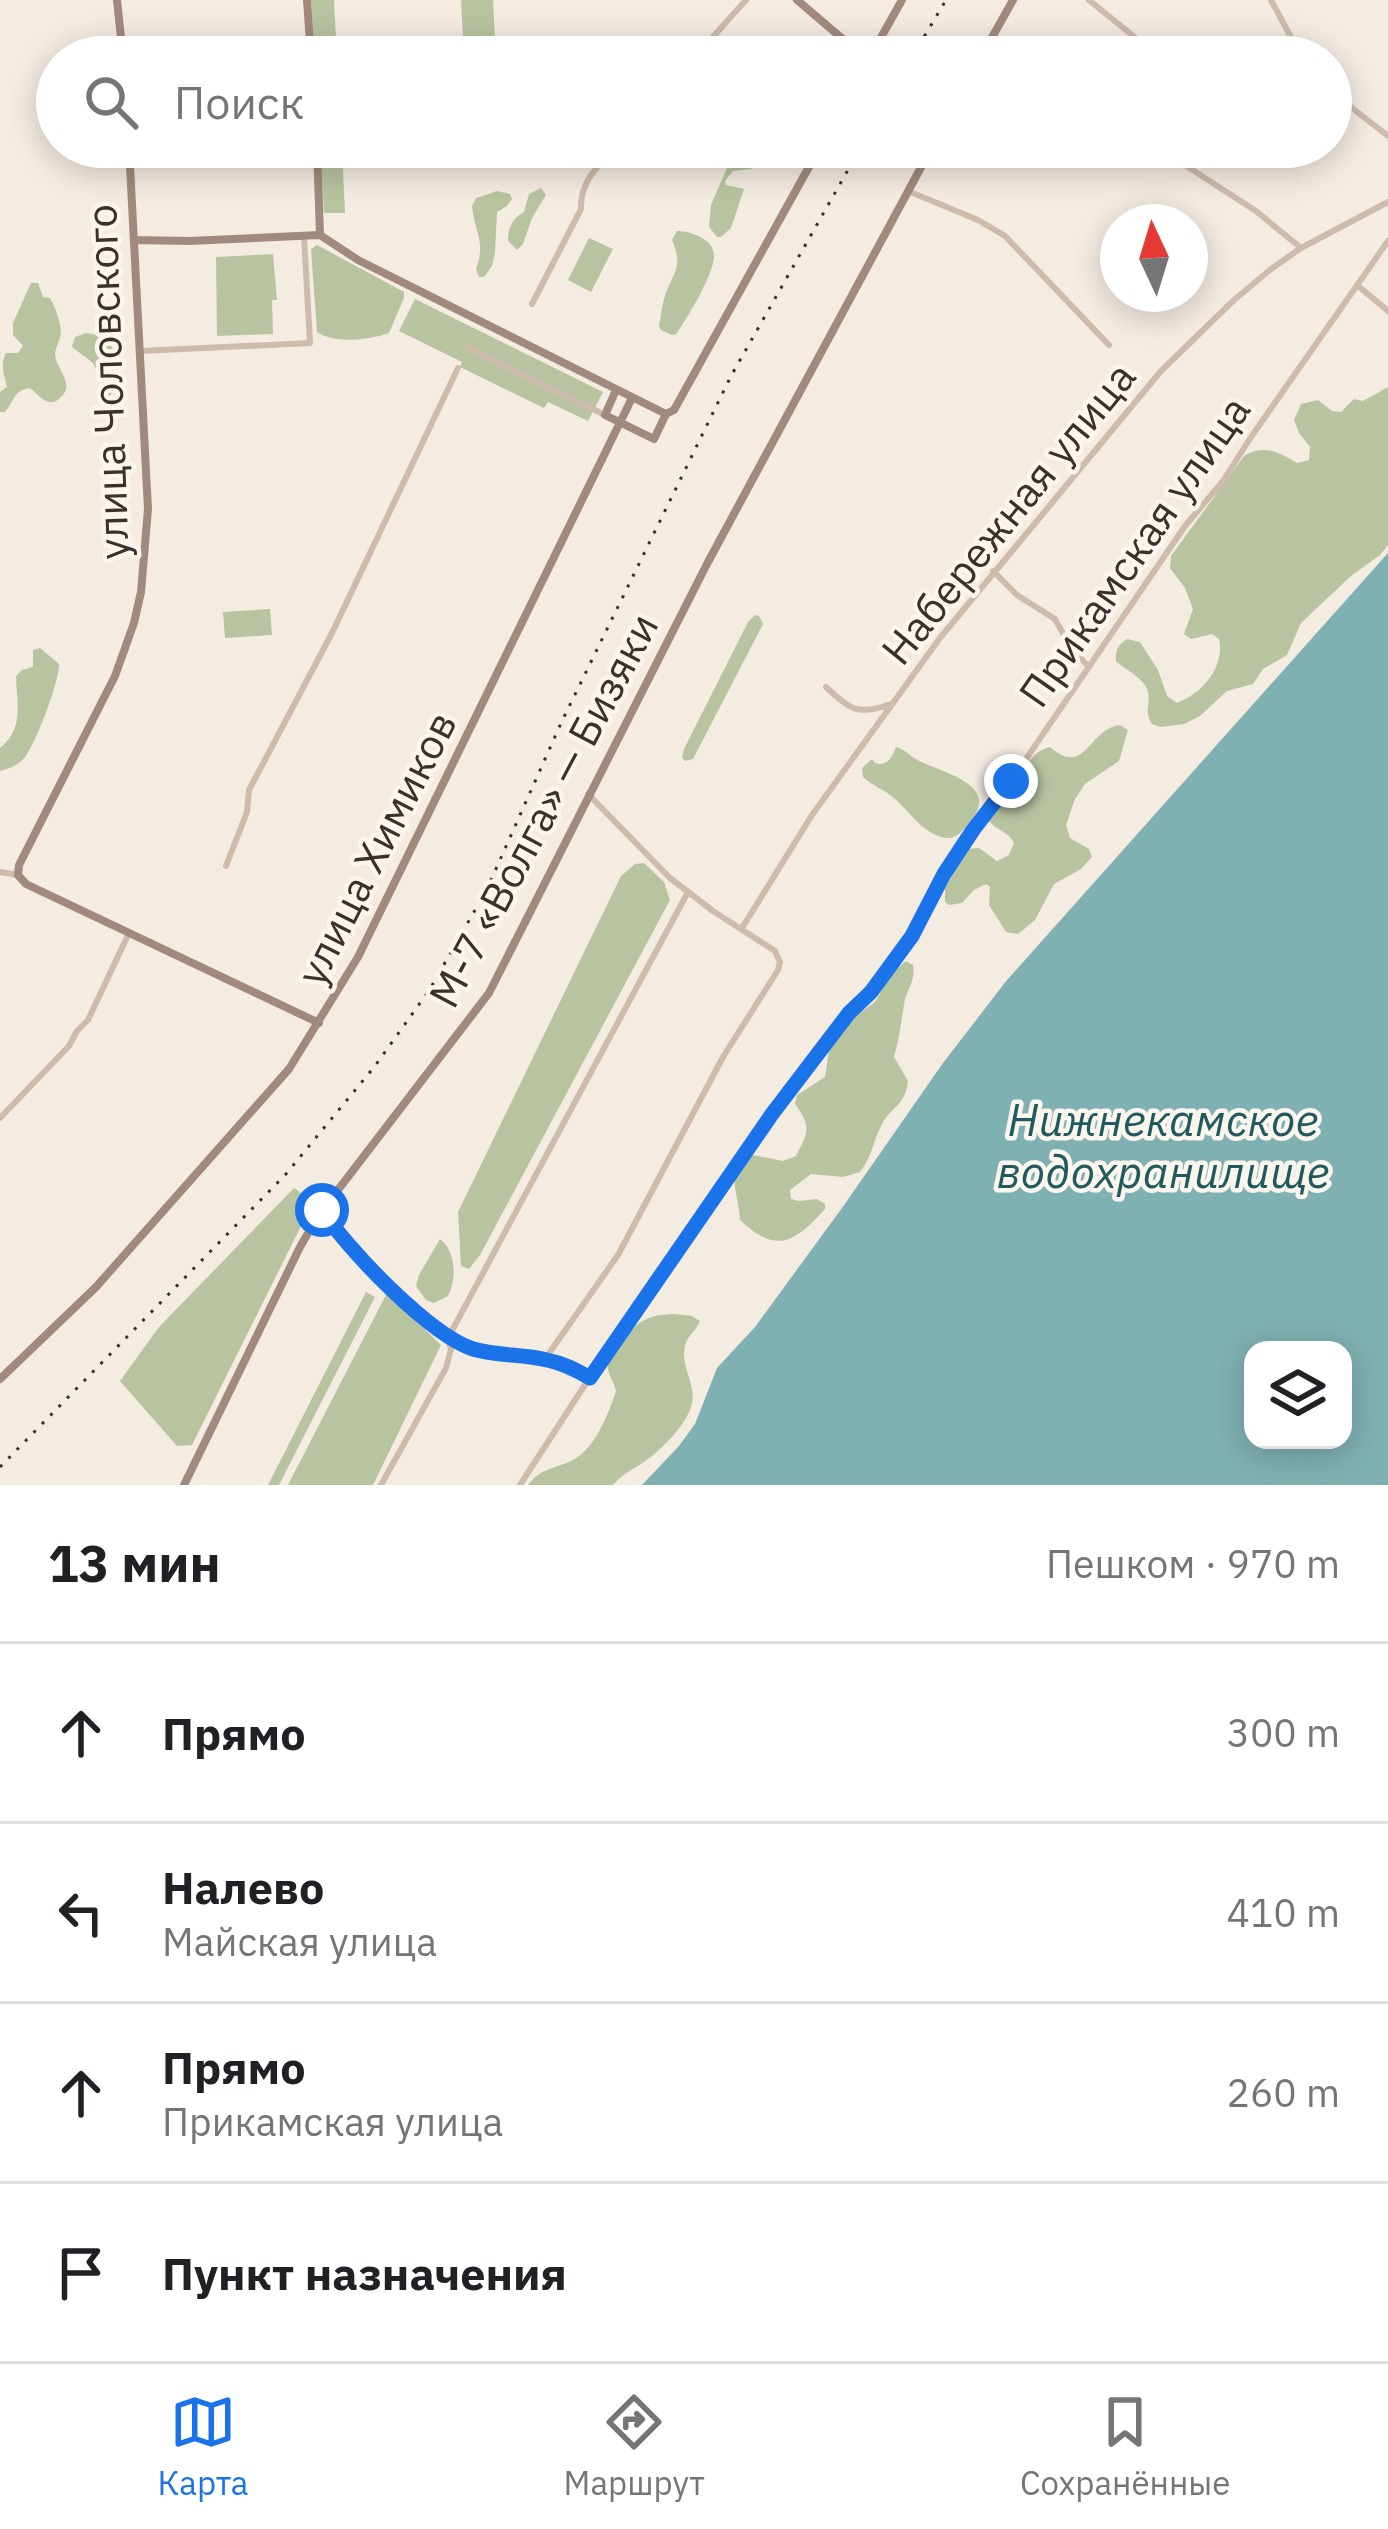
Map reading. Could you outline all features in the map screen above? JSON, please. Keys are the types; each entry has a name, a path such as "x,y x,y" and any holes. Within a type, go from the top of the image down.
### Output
{"main road":[{"path":"117,0 121,36"},
{"path":"307,0 310,36"},
{"path":"797,0 841,36"},
{"path":"880,36 902,0"},
{"path":"993,36 1013,0"},
{"name":"улица Чоловского","path":"18,875 115,676 137,610 146,556 148,509 130,168"},
{"path":"318,168 320,235"},
{"path":"616,390 604,415 654,439 808,168"},
{"name":"М-7 «Волга» — Бизяки","path":"184,1485 322,1210 489,993 719,541 921,168"},
{"path":"135,240 320,235 358,260 666,414"},
{"name":"улица Химиков","path":"18,875 26,884 319,1023 385,904 632,398"},
{"path":"0,1379 96,1287 289,1069 319,1023"}],"street":[{"path":"714,36 746,0"},
{"path":"1089,0 1133,36"},
{"path":"1271,0 1290,36"},
{"path":"1352,108 1388,136"},
{"path":"532,304 581,209 585,182 597,168"},
{"path":"1189,168 1256,211 1301,248"},
{"path":"908,191 1004,236 1108,345"},
{"name":"Набережная улица","path":"742,928 812,815 940,638 1180,352 1234,300 1301,248 1388,202"},
{"path":"141,351 310,343 304,236"},
{"name":"Прикамская улица","path":"520,1485 772,1114 912,936 973,830 1388,241"},
{"path":"1357,285 1388,311"},
{"path":"468,348 604,415"},
{"path":"226,866 247,812 249,790 332,633 458,368"},
{"path":"993,572 1016,595 1055,619 1071,649 1089,667"},
{"path":"826,687 856,710 894,703"},
{"path":"545,1359 618,1256 780,962 775,951 670,878 588,794"},
{"path":"0,872 18,875"},
{"path":"381,1485 446,1368 451,1349 448,1338 688,892"},
{"path":"0,1118 88,1020 129,932"},
{"path":"322,1210 391,1288 448,1338 474,1349 567,1365 590,1378"}],"green space":[{"path":"311,0 334,0 336,36 314,36"},
{"path":"461,0 493,0 495,36 463,36"},
{"path":"321,168 343,168 345,213 324,213"},
{"path":"727,168 752,168 733,171 725,181 744,189 731,228 721,237 709,227 711,205"},
{"path":"541,188 546,195 517,250 508,241 510,228 524,212 529,194"},
{"path":"497,191 512,199 497,212 492,266 479,277 480,244 472,206 476,198"},
{"path":"677,231 706,240 714,255 700,295 672,335 659,326 676,270 672,240"},
{"path":"589,238 613,249 591,292 568,280"},
{"path":"317,245 404,292 389,333 352,340 317,332 311,249"},
{"path":"273,254 277,300 272,300 273,334 217,336 216,257"},
{"path":"31,283 38,283 57,315 61,334 55,353 66,381 65,392 52,402 24,389 0,412 0,392 7,387 4,357 23,346 13,335 13,323"},
{"path":"415,299 603,392 588,421 548,402 544,408 399,331"},
{"path":"86,333 104,336 113,349 117,373 110,396 104,393 93,363 72,347 75,337"},
{"path":"1388,387 1388,545 1301,623 1287,655 1263,669 1253,684 1227,691 1184,724 1152,724 1146,687 1116,661 1121,643 1127,639 1140,642 1167,696 1177,703 1210,678 1219,659 1219,639 1212,634 1191,639 1184,634 1193,609 1170,568 1171,556 1244,456 1265,450 1297,463 1309,460 1310,447 1294,420 1301,404 1318,400 1341,412 1354,399 1363,401"},
{"path":"270,609 272,635 225,638 223,612"},
{"path":"755,615 763,624 693,759 685,761 684,749"},
{"path":"40,648 59,664 52,697 25,757 0,771 0,748 13,733 17,716 16,676 33,667 33,650"},
{"path":"1120,725 1128,730 1119,761 1085,784 1066,825 1070,838 1089,849 1092,857 1054,884 1035,920 1018,934 1006,932 989,905 986,884 962,903 945,902 945,889 966,849 979,848 997,861 1009,855 1014,843 989,816 1005,792 1021,783 1033,756 1050,747 1062,755 1080,755 1109,728"},
{"path":"896,747 975,791 977,811 959,834 946,838 931,832 863,777 862,768 872,759 886,762"},
{"path":"644,863 664,882 670,900 480,1255 469,1269 461,1266 458,1212 621,876"},
{"path":"906,961 913,965 913,976 894,1057 908,1081 904,1096 882,1124 860,1172 843,1177 811,1174 790,1190 791,1199 817,1199 825,1209 795,1236 775,1241 765,1238 740,1220 734,1176 738,1160 743,1153 783,1161 796,1156 806,1130 795,1104 797,1095 825,1077 829,1050 846,1023 875,1002 892,973"},
{"path":"294,1188 313,1202 192,1445 177,1446 120,1381 159,1327"},
{"path":"440,1239 452,1258 454,1274 448,1296 434,1303 416,1286"},
{"path":"366,1292 375,1297 279,1485 268,1485"},
{"path":"387,1293 441,1345 373,1485 288,1485"},
{"path":"675,1314 700,1321 684,1353 692,1403 673,1436 613,1485 528,1485 542,1473 578,1457 593,1441 616,1391 608,1366 619,1341 648,1318"}],"water":[{"name":"Нижнекамское водохранилище","path":"1388,553 1388,1485 642,1485 695,1424 717,1368 755,1327 1007,980"}],"railway":[{"path":"925,36 946,0"},
{"path":"0,1467 286,1174 375,1066 430,989 487,889 562,721 731,376 849,168"}],"route":[{"path":"322,1210 391,1288 448,1338 474,1349 567,1365 590,1378 772,1114 912,936 944,874 1011,781"}]}
